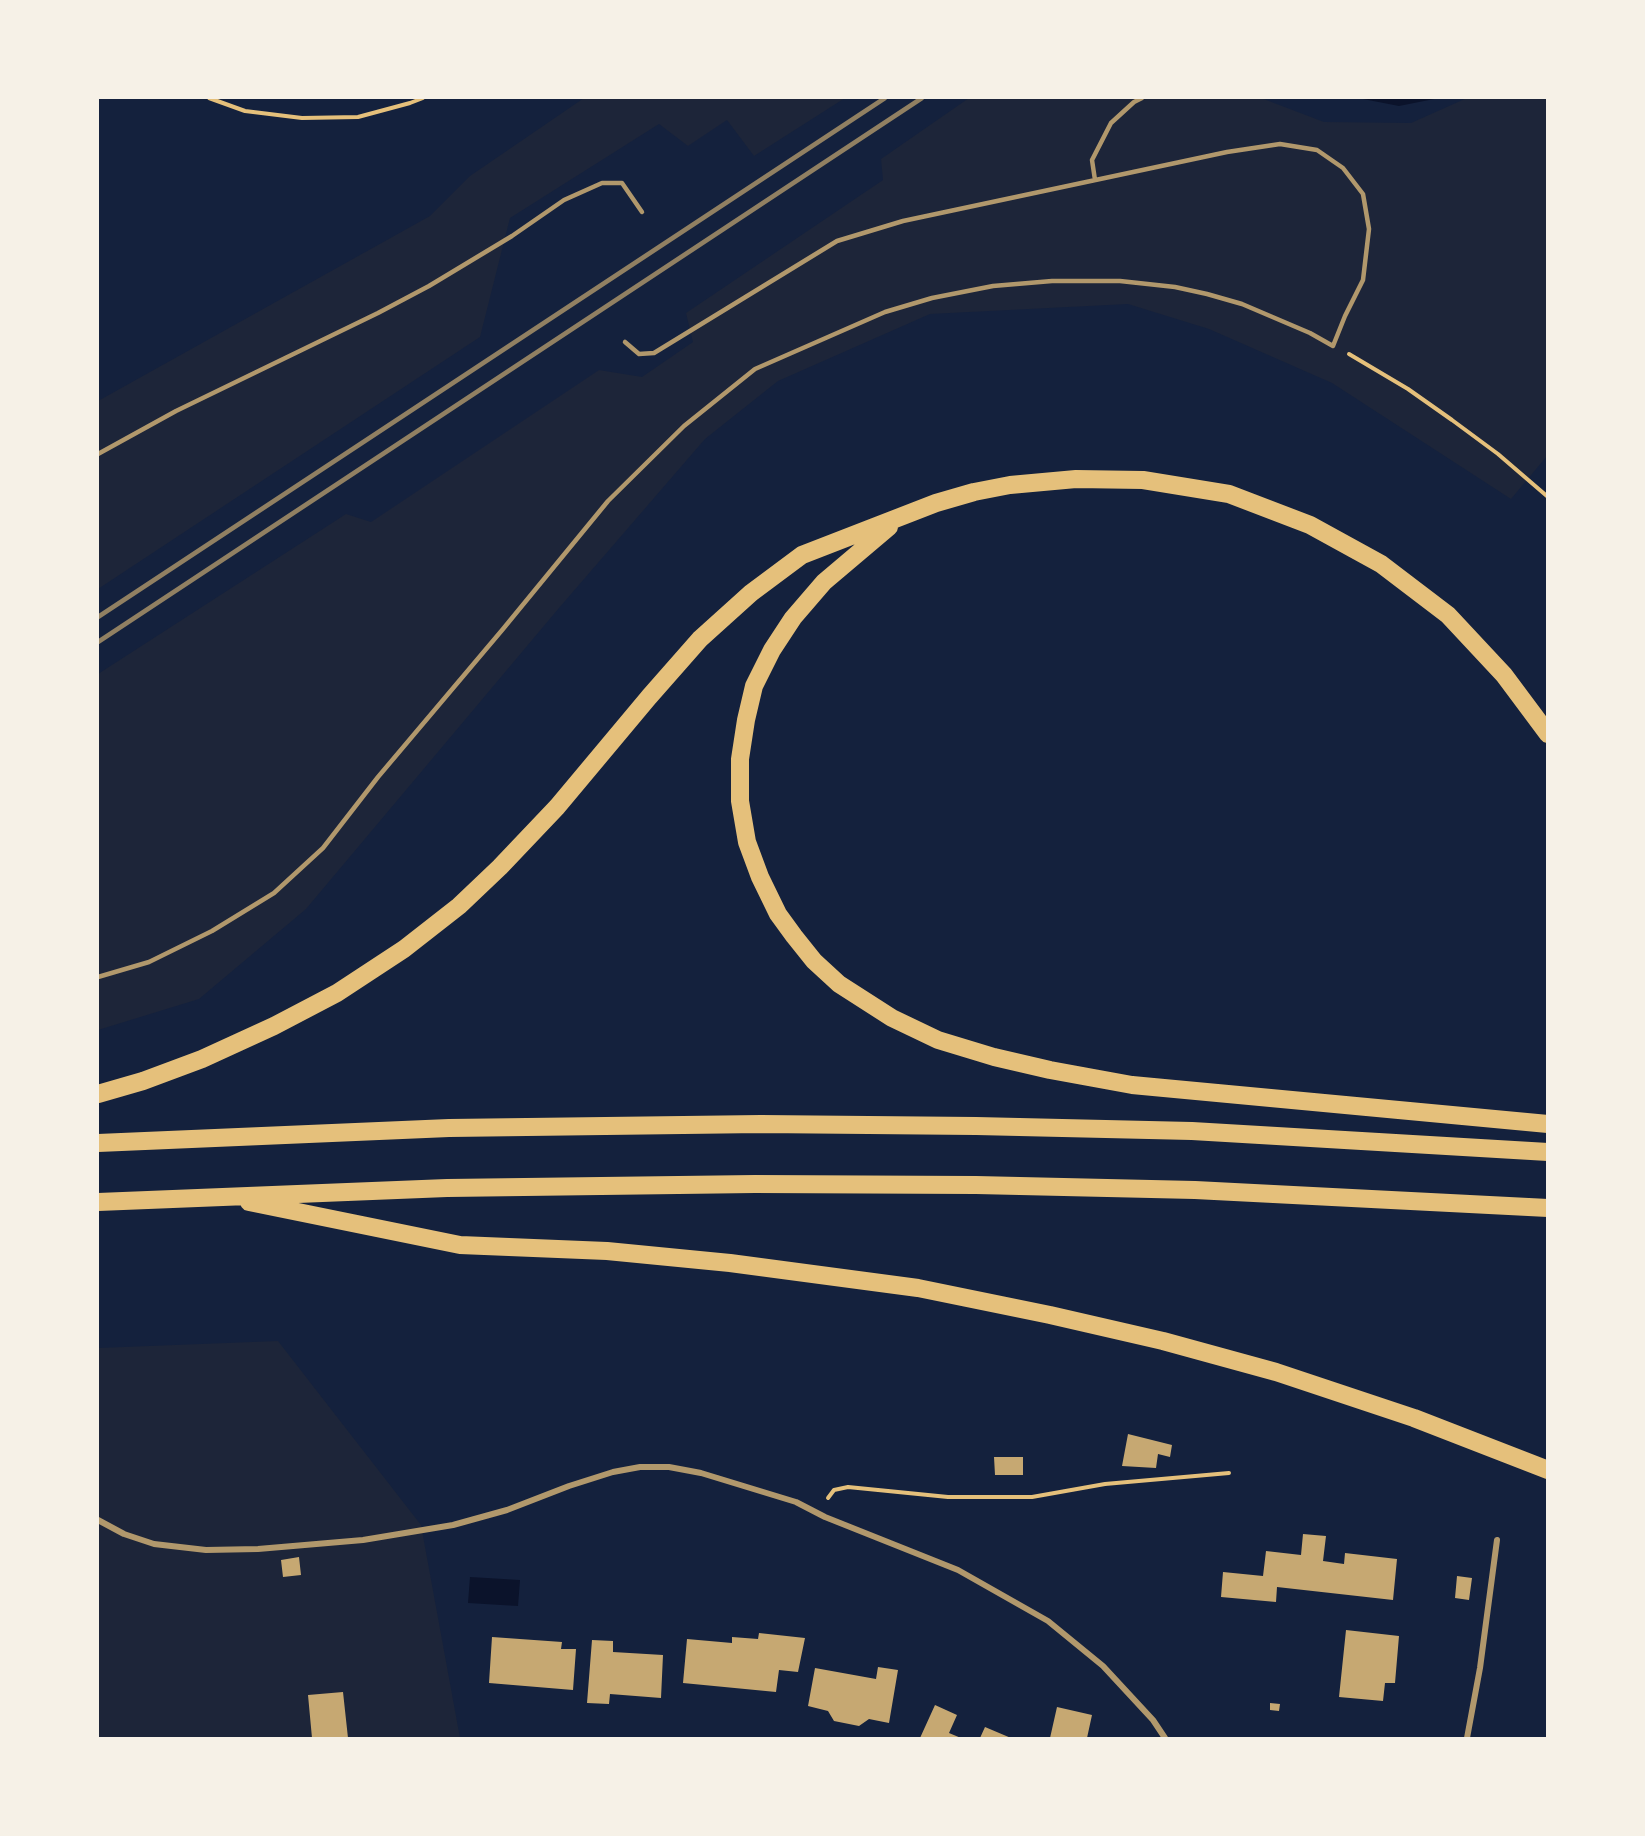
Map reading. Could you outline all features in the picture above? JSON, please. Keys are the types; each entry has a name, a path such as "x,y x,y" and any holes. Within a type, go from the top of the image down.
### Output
{"highway":[{"path":"98,1094 143,1081 202,1059 274,1026 337,993 404,949 459,906 500,867 557,807 700,639 751,593 802,555 900,519 936,503 974,492 1010,485 1076,479 1143,480 1229,494 1310,525 1390,571 1448,615 1504,675 1548,734"},
{"path":"900,519 824,582 793,618 772,650 754,686 746,720 740,759 740,801 747,842 760,877 778,914 814,961 839,984 892,1018 938,1040 994,1057 1050,1070 1132,1085 1548,1124"},
{"path":"98,1143 449,1128 809,1125 1192,1131 1548,1152"},
{"path":"98,1202 602,1184 976,1185 1195,1190 1548,1208"},
{"path":"218,1196 460,1245 606,1251 730,1263 918,1288 1050,1315 1163,1341 1276,1372 1414,1418 1548,1470"}],"street":[{"path":"98,1520 124,1534 154,1544 206,1550 258,1549 363,1540 453,1526 507,1510 613,1472 640,1467 669,1467 719,1478 796,1502 825,1517 958,1570 1048,1621 1103,1666 1153,1720 1165,1738"},
{"path":"1467,1738 1480,1668 1497,1540"}],"lane":[{"path":"1095,180 1092,160 1112,123 1134,102 1142,98"},
{"path":"98,976 149,962 212,931 274,894 323,848 378,777 608,501 684,426 755,369 885,312 960,291 1053,281 1120,281 1175,287 1208,294 1242,304 1310,333 1333,346 1363,280 1368,230 1363,194 1343,168 1317,150 1280,144 1227,152 903,221 837,241 654,353 639,354 625,342"},
{"path":"98,454 176,411 429,286 512,236 564,200 602,183 622,183 642,212"}],"path":[{"path":"209,98 245,111 302,118 358,117 423,98"},
{"path":"1333,346 1408,389 1498,454 1548,497"},
{"path":"825,1517 828,1498 834,1490 848,1487 948,1497 1032,1497 1105,1484 1229,1473"}],"shaded area":[{"path":"584,98 845,98 754,156 727,120 688,146 659,124 510,218 480,337 98,589 98,401 430,216 470,176"},
{"path":"969,98 1261,98 1324,122 1411,123 1467,98 1547,98 1547,456 1511,499 1332,383 1209,329 1128,304 930,314 778,381 705,439 559,608 306,909 199,999 98,1030 98,674 346,514 371,522 599,370 642,377 693,342 686,313 883,180 881,159"},
{"path":"1358,98 1439,98 1399,106"},
{"path":"278,1341 421,1525 460,1738 98,1738 98,1348"},
{"path":"470,1577 520,1580 518,1606 468,1603"}],"building":[{"path":"1128,1434 1172,1445 1170,1457 1158,1454 1156,1468 1122,1466"},
{"path":"994,1457 1023,1457 1023,1475 995,1475"},
{"path":"1303,1534 1326,1536 1323,1561 1344,1564 1345,1553 1397,1559 1393,1600 1277,1587 1276,1602 1221,1597 1223,1572 1263,1576 1266,1551 1301,1555"},
{"path":"299,1557 301,1575 283,1577 281,1560"},
{"path":"1457,1576 1472,1578 1469,1600 1455,1598"},
{"path":"1346,1630 1399,1636 1395,1683 1385,1683 1383,1701 1339,1697"},
{"path":"759,1633 805,1638 798,1672 779,1670 776,1692 683,1683 687,1639 732,1643 732,1637 758,1639"},
{"path":"492,1637 562,1642 561,1649 576,1649 573,1690 489,1683"},
{"path":"592,1640 613,1641 613,1652 663,1655 661,1698 610,1694 609,1704 587,1703"},
{"path":"878,1667 898,1670 889,1723 869,1719 859,1726 834,1721 828,1711 808,1706 815,1668 876,1679"},
{"path":"343,1692 348,1738 312,1738 308,1695"},
{"path":"1270,1703 1280,1704 1279,1711 1270,1710"},
{"path":"935,1705 957,1715 949,1733 961,1738 920,1738"},
{"path":"1057,1707 1092,1715 1087,1738 1050,1738"},
{"path":"985,1727 1011,1738 980,1738"}],"railway":[{"path":"98,617 885,98"},
{"path":"98,642 922,98"}]}
